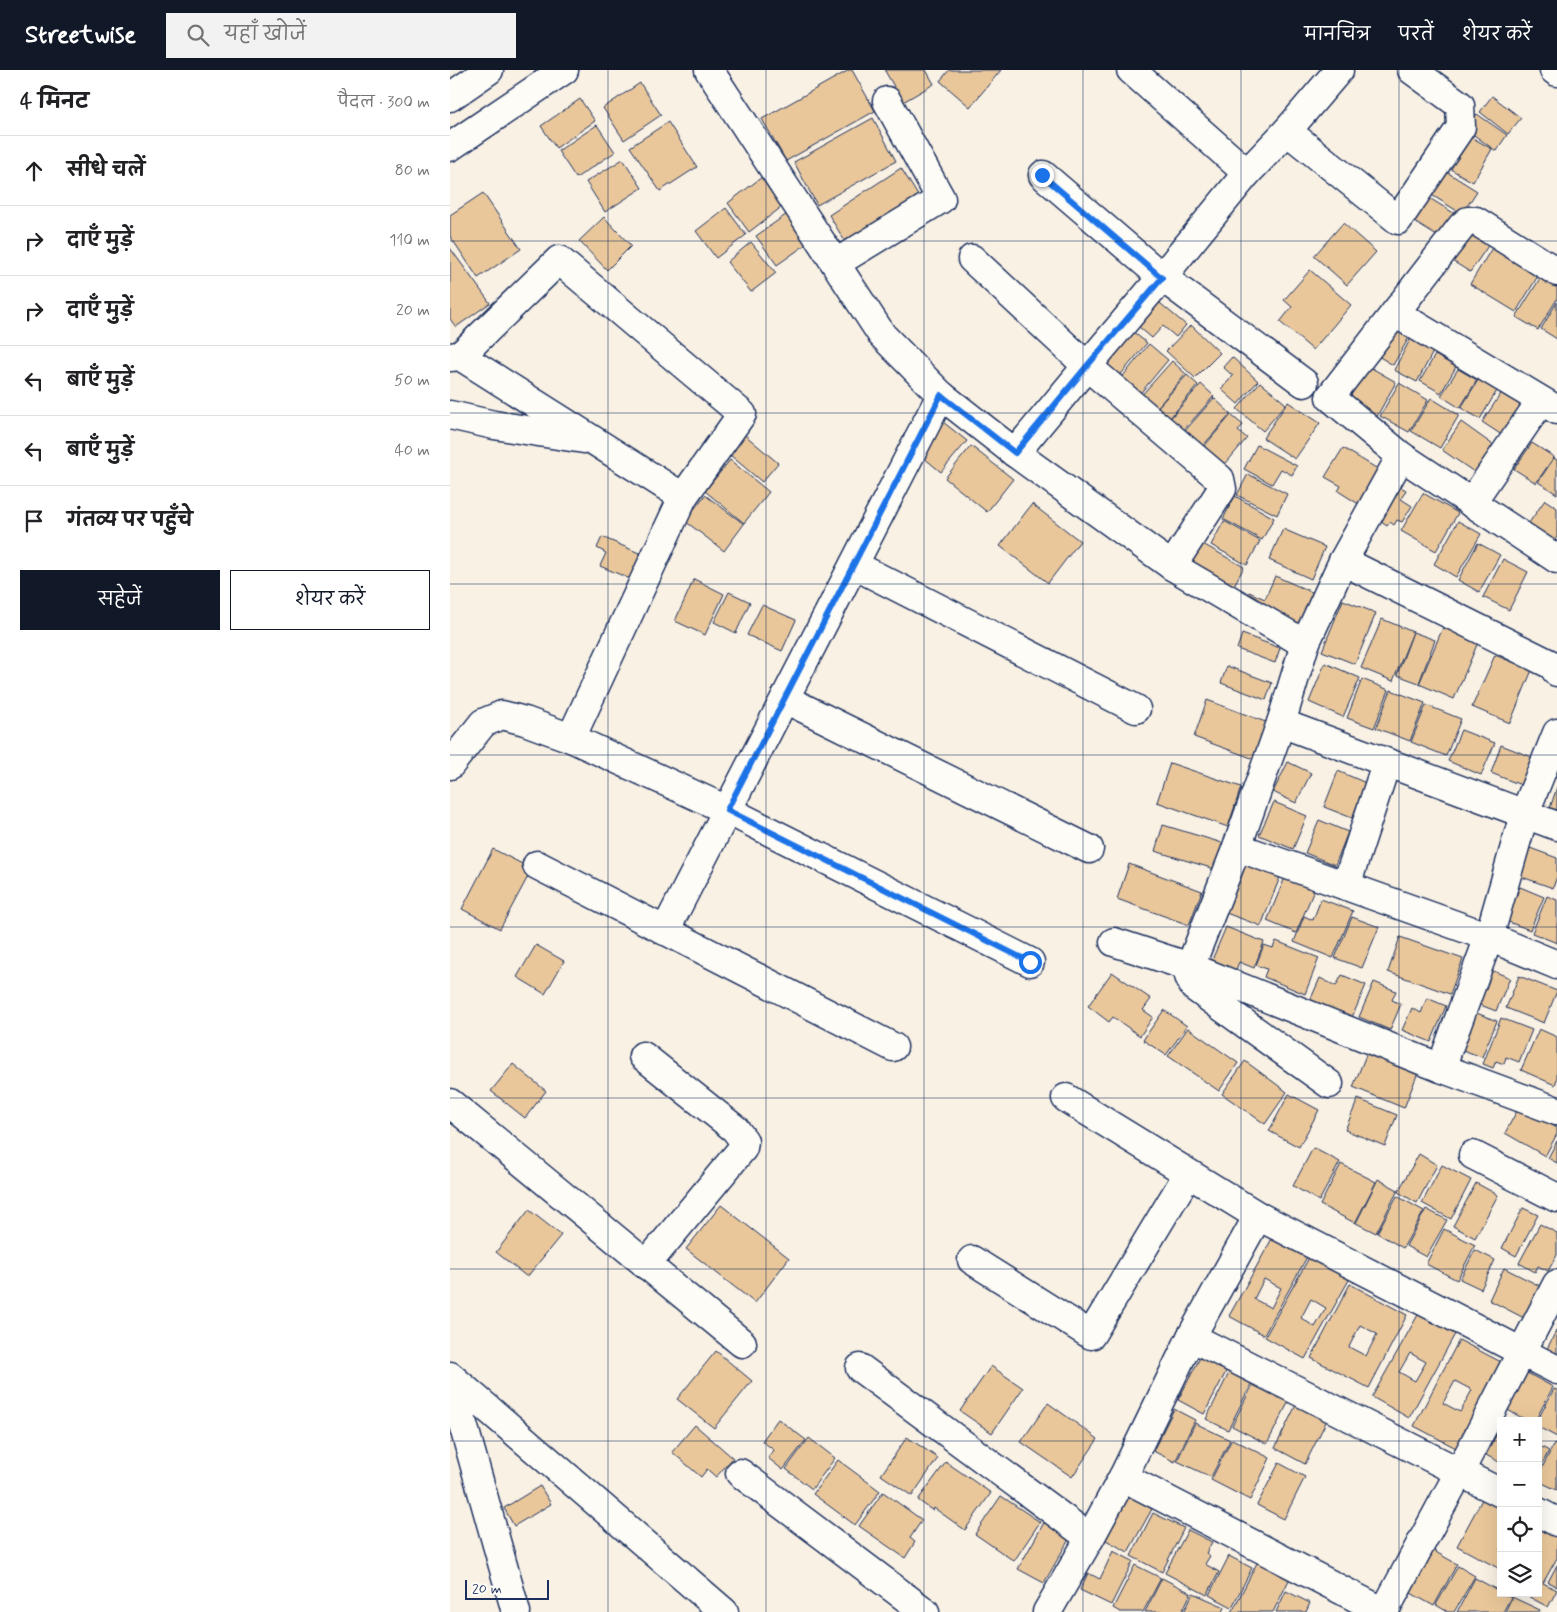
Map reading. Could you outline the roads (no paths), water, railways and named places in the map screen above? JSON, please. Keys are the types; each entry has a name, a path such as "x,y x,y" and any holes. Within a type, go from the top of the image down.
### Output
{"street":[{"path":"450,97 489,70"},
{"path":"450,147 564,70"},
{"path":"709,70 882,334 941,395 1015,453 1172,566 1305,644"},
{"path":"1131,70 1247,173"},
{"path":"1015,453 1162,278 1247,173 1287,131 1339,70"},
{"path":"1287,131 1398,220 1461,127 1460,105 1412,70"},
{"path":"836,263 940,199 887,101"},
{"path":"1042,175 1162,278 1304,383"},
{"path":"1557,272 1476,221 1468,221 1462,226 1330,397 1401,456 1557,559"},
{"path":"972,259 1087,366 1220,479 1222,489 1172,566"},
{"path":"571,738 683,498 742,414 559,260 455,356 683,498"},
{"path":"1395,313 1549,405 1471,503"},
{"path":"665,931 941,395"},
{"path":"450,415 494,425 594,441"},
{"path":"1330,1084 1194,987 1189,976 1190,967 1237,847 1281,723 1305,644 1343,561 1401,456"},
{"path":"1343,561 1552,665 1557,672"},
{"path":"854,564 1136,709"},
{"path":"785,699 1089,849"},
{"path":"450,764 482,723 502,715 525,721 571,738 727,810 1030,962"},
{"path":"1281,723 1386,764 1557,826"},
{"path":"1441,1068 1489,937 1524,815 1557,733"},
{"path":"1346,886 1386,764"},
{"path":"1237,847 1489,937 1557,965"},
{"path":"537,865 893,1047"},
{"path":"1114,942 1190,967 1441,1068 1557,1110"},
{"path":"644,1056 736,1129 744,1141 743,1148 646,1265"},
{"path":"1066,1098 1258,1216 1557,1370"},
{"path":"450,1103 742,1344"},
{"path":"1473,1155 1557,1198"},
{"path":"972,1260 1092,1334 1188,1174"},
{"path":"1047,1612 1123,1477 1191,1337 1258,1216"},
{"path":"1123,1477 1384,1612 1557,1284"},
{"path":"1191,1337 1497,1491"},
{"path":"860,1368 1090,1538"},
{"path":"450,1377 516,1612"},
{"path":"450,1377 724,1612"},
{"path":"740,1473 925,1612"},
{"path":"1542,1514 1557,1522"}]}
